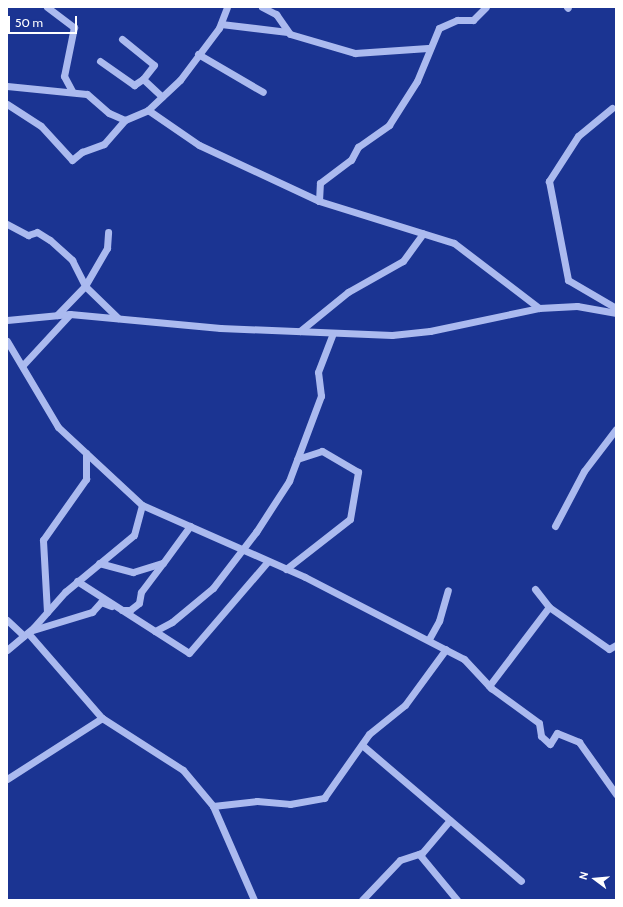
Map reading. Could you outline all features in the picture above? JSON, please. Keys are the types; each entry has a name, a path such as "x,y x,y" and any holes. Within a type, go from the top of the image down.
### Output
{"street":[{"path":"47,7 74,27 64,76 72,91"},
{"path":"7,104 41,126 72,160 82,152 104,144 125,120 148,110 162,97 198,54 220,24 227,7"},
{"path":"262,7 276,14 288,32"},
{"path":"320,201 320,182 351,160 358,147 389,125 417,81 428,48 439,28 457,20 473,20 486,7"},
{"path":"220,24 288,32 355,53 428,48"},
{"path":"100,61 134,85 143,79 154,66 122,39"},
{"path":"198,54 262,92"},
{"path":"143,79 162,97"},
{"path":"7,86 72,91 87,94 109,114 125,120"},
{"path":"612,108 578,136 549,181 568,280 616,308"},
{"path":"148,110 199,145 320,201 454,243 539,308"},
{"path":"7,224 28,235 37,232 50,240 72,260 85,286 118,318"},
{"path":"57,315 85,286 107,248 108,232"},
{"path":"300,331 348,292 403,260 423,233"},
{"path":"7,320 70,314 220,328 300,331 332,335 430,331 539,308 577,306 616,313"},
{"path":"23,365 70,314"},
{"path":"155,631 172,622 213,588 241,549 256,532 289,481 320,396 318,372 332,335"},
{"path":"7,341 23,365 58,427 142,505 286,569 464,658 489,686 538,723 541,736 550,744 557,733 579,742 614,789"},
{"path":"555,526 584,470 616,429"},
{"path":"286,569 350,519 358,472 322,452 297,459"},
{"path":"47,612 43,540 86,479 86,453"},
{"path":"7,650 27,633 77,581 134,535 142,505"},
{"path":"27,633 92,612 101,602 122,610 130,610 139,602 141,592 190,526"},
{"path":"77,581 189,653 268,561"},
{"path":"99,563 133,572 163,563"},
{"path":"535,589 549,607 609,649 616,645"},
{"path":"428,640 439,621 448,590"},
{"path":"489,686 549,607"},
{"path":"7,620 27,633 102,718 183,770 213,806 254,900"},
{"path":"213,806 257,802 290,804 324,798 369,734 405,705 446,649"},
{"path":"7,779 102,718"},
{"path":"362,745 522,881"},
{"path":"362,900 400,860 419,854 450,820"},
{"path":"419,854 455,899"}]}
